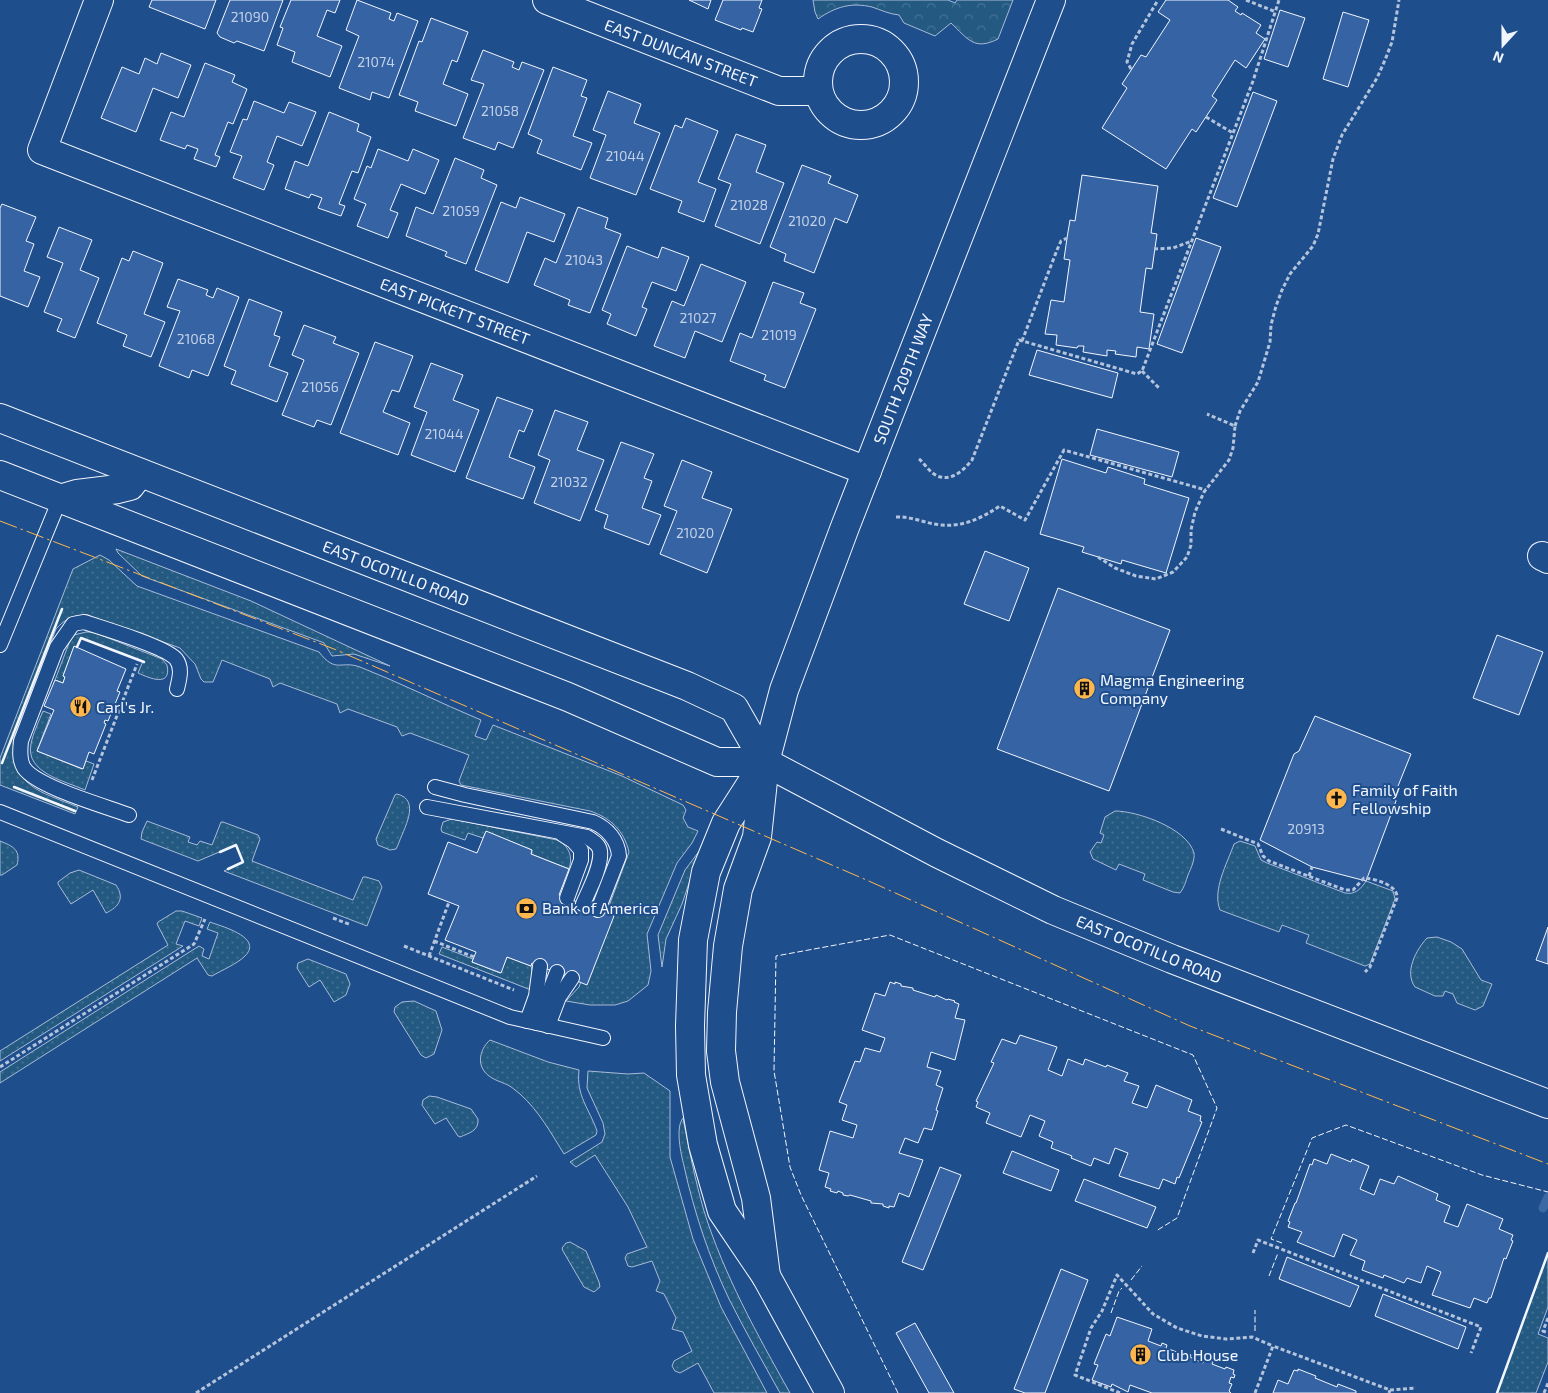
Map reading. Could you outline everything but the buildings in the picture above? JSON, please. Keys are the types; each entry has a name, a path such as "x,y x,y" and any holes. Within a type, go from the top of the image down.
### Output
{"street":[{"name":"EAST PICKETT STREET","path":"99,0 42,150 867,471"},
{"name":"EAST DUNCAN STREET","path":"548,0 779,91 818,91"},
{"name":"SOUTH 209TH WAY","path":"766,762 784,690 867,471 1051,0"},
{"name":"EAST OCOTILLO ROAD","path":"0,418 687,686 734,708 766,762"},
{"path":"60,498 130,486 140,473"},
{"name":"EAST OCOTILLO ROAD","path":"0,475 568,697 718,762 766,762 937,853 1053,910 1172,960 1482,1077 1548,1104"},
{"path":"766,762 757,836 738,889 728,946 722,1012 721,1051 725,1082 756,1198 766,1276"},
{"path":"766,762 726,823 706,872 693,940 690,1026 691,1075 703,1145 722,1211 766,1276 830,1393"}],"lane":[{"path":"0,644 60,498"},
{"path":"129,815 38,780 23,766 20,754 21,741 57,647 73,624 84,622 166,651 178,660 181,674 177,689"},
{"path":"434,787 600,825 613,837 619,856 598,910"},
{"path":"427,807 557,831 587,838 595,842 600,850 599,862 583,904"},
{"path":"0,812 510,1017 603,1038"},
{"path":"557,831 573,841 582,850 581,860 567,898"},
{"path":"537,1023 536,996 540,966"},
{"path":"537,1023 556,972"},
{"path":"537,1023 572,978"}],"path":[{"path":"1132,70 1127,62 1132,44 1158,0"},
{"path":"1246,0 1276,12"},
{"path":"919,459 935,475 950,477 963,472 972,460 1019,340 1137,374 1142,371 1233,133 1280,0"},
{"path":"1098,557 1115,568 1136,576 1156,578 1173,572 1187,557 1191,545 1191,530 1195,512 1206,490 1230,460 1235,426 1240,411 1258,382 1270,342 1271,325 1276,306 1290,274 1312,246 1318,234 1333,159 1342,135 1377,78 1385,60 1392,42 1399,0"},
{"path":"1206,117 1233,133"},
{"path":"1022,341 1057,250 1062,241 1067,238"},
{"path":"1154,249 1173,248 1192,241"},
{"path":"1142,371 1160,389"},
{"path":"1207,414 1235,426"},
{"path":"896,517 906,517 941,525 962,524 983,518 1000,506 1025,520 1064,450 1206,490"},
{"path":"91,781 138,663 129,660"},
{"path":"113,708 119,710"},
{"path":"1221,829 1258,844 1263,856 1269,861 1345,890 1353,890 1364,878 1394,888 1398,893 1398,898 1370,968 1365,972"},
{"path":"1309,876 1312,867"},
{"path":"0,1067 194,944 213,898"},
{"path":"429,956 449,902"},
{"path":"434,941 474,956"},
{"path":"404,946 515,990"},
{"path":"196,1393 537,1176"},
{"path":"1253,1254 1258,1240 1481,1327 1471,1353"},
{"path":"1120,1393 1075,1375 1091,1328 1102,1312 1116,1274 1153,1314 1177,1328 1202,1336 1226,1339 1252,1337 1389,1392 1416,1388"},
{"path":"1548,1318 1543,1331 1548,1333"},
{"path":"1255,1393 1273,1346"},
{"path":"1544,1393 1548,1383"}],"green space":[{"path":"813,0 948,0 955,3 957,0 1013,0 998,39 983,44 967,38 951,23 935,36 904,23 899,15 872,7 850,5 831,11 818,19"},
{"path":"116,549 251,601 390,666 354,654 332,656 324,643 142,576"},
{"path":"100,555 109,560 137,586 319,652 334,665 360,667 481,720 475,736 486,740 493,725 622,776 683,805 686,810 683,818 688,827 698,831 692,843 677,863 647,934 651,971 648,985 628,1001 615,1005 590,1005 566,1001 579,987 629,852 624,838 616,826 604,817 590,811 461,785 459,781 469,755 410,733 402,736 397,727 348,709 340,713 337,704 280,683 273,687 270,679 222,660 213,682 204,682 195,664 180,648 88,615 78,615 70,618 56,629 14,737 14,753 22,777 40,791 78,807 75,814 0,785 0,758 73,569"},
{"path":"93,632 162,659 167,665 168,672 166,677 163,679 153,679 138,673 143,661 81,638 77,647 74,647 63,676 65,677 63,683 55,680 71,638 74,635"},
{"path":"43,711 51,714 37,751 82,769 86,761 94,764 85,790 48,774 34,762 31,754 31,744"},
{"path":"397,794 404,797 410,809 396,849 390,850 378,845 376,839"},
{"path":"1115,811 1136,814 1160,823 1182,836 1189,844 1194,853 1194,858 1180,893 1143,880 1145,874 1119,864 1116,870 1093,859 1090,852 1097,842 1101,843 1104,835 1100,833 1105,817"},
{"path":"452,819 557,840 569,852 569,869 531,854 532,850 486,832 483,838 468,833 465,840 442,832 443,822"},
{"path":"147,821 190,837 188,842 197,845 200,841 212,845 221,822 258,835 260,839 252,861 353,900 363,877 379,881 382,887 367,926 224,871 243,862 236,845 198,861 141,839"},
{"path":"0,841 15,849 18,856 17,865 2,875 0,875"},
{"path":"1240,841 1255,846 1261,860 1267,863 1345,893 1357,891 1366,881 1393,891 1395,899 1370,964 1365,966 1306,943 1309,935 1282,925 1279,932 1220,910 1218,894 1221,877 1234,844"},
{"path":"700,850 682,904 666,939 662,967 658,935 685,870"},
{"path":"79,870 116,885 120,898 114,908 106,913 93,890 71,904 58,882 70,873"},
{"path":"176,911 182,911 202,918 199,926 185,921 176,944 183,946 0,1061 0,1051 168,945 157,924"},
{"path":"210,922 238,933 245,938 249,943 249,949 242,959 212,976 208,975 197,958 0,1083 0,1072 199,946 204,949 202,956 209,959 218,933 207,929"},
{"path":"1437,937 1451,942 1462,949 1481,980 1492,984 1483,1006 1475,1010 1457,1003 1453,994 1445,991 1443,996 1435,996 1415,987 1412,981 1411,968 1415,955 1427,938"},
{"path":"442,947 473,959 472,962 500,973 507,957 531,966 534,978 531,990 439,954"},
{"path":"308,959 346,974 350,984 346,995 334,1002 320,980 309,987 297,968 298,963"},
{"path":"414,1001 436,1011 442,1030 434,1054 426,1058 421,1055 394,1012 395,1007 402,1002"},
{"path":"490,1040 548,1062 579,1070 581,1095 597,1131 596,1135 564,1154 544,1122 527,1101 511,1087 492,1078 484,1071 480,1059 484,1047"},
{"path":"588,1071 628,1074 644,1073 670,1091 670,1157 693,1239 721,1307 767,1393 714,1393 698,1363 680,1373 675,1371 672,1366 674,1361 692,1351 683,1332 672,1329 676,1318 664,1294 656,1291 660,1281 652,1261 632,1267 628,1266 625,1258 627,1254 647,1247 628,1207 595,1155 576,1167 570,1162 602,1142 605,1134 603,1123 587,1088"},
{"path":"429,1096 471,1109 478,1119 475,1129 460,1137 446,1118 435,1124 422,1105 423,1100"},
{"path":"683,1118 698,1188 712,1235 742,1304 790,1393 780,1393 735,1311 715,1267 697,1217 681,1155 679,1128"},
{"path":"570,1242 586,1251 600,1287 594,1292 584,1287 563,1251 562,1248 566,1243"},
{"path":"1548,1253 1548,1307 1538,1334 1548,1338 1548,1362 1536,1393 1497,1393"}],"waterway":[{"path":"1543,1208 1548,1197"}],"fence":[{"path":"898,1393 801,1195 790,1167 774,1071 776,956 890,935 1193,1055 1217,1108 1177,1218 1156,1231"},
{"path":"1282,1243 1271,1239 1312,1138 1346,1125 1482,1175 1548,1192"},
{"path":"1269,1276 1278,1253"},
{"path":"1131,1280 1142,1266"},
{"path":"1111,1313 1119,1291 1122,1288"},
{"path":"1255,1310 1255,1331"}],"wall":[{"path":"2,763 62,609"},
{"path":"77,647 81,638 144,662"},
{"path":"14,787 75,811"},
{"path":"220,852 236,845 243,862 228,869"},
{"path":"1497,1393 1548,1253"}],"power":[{"path":"0,521 334,649 871,882 1190,1026 1548,1164"}],"place":[{"name":"Magma Engineering Company","path":"1084,689"},
{"name":"Carl's Jr.","path":"80,707"},
{"name":"Family of Faith Fellowship","path":"1336,799"},
{"name":"Bank of America","path":"526,908"},
{"name":"Club House","path":"1141,1355"}]}
